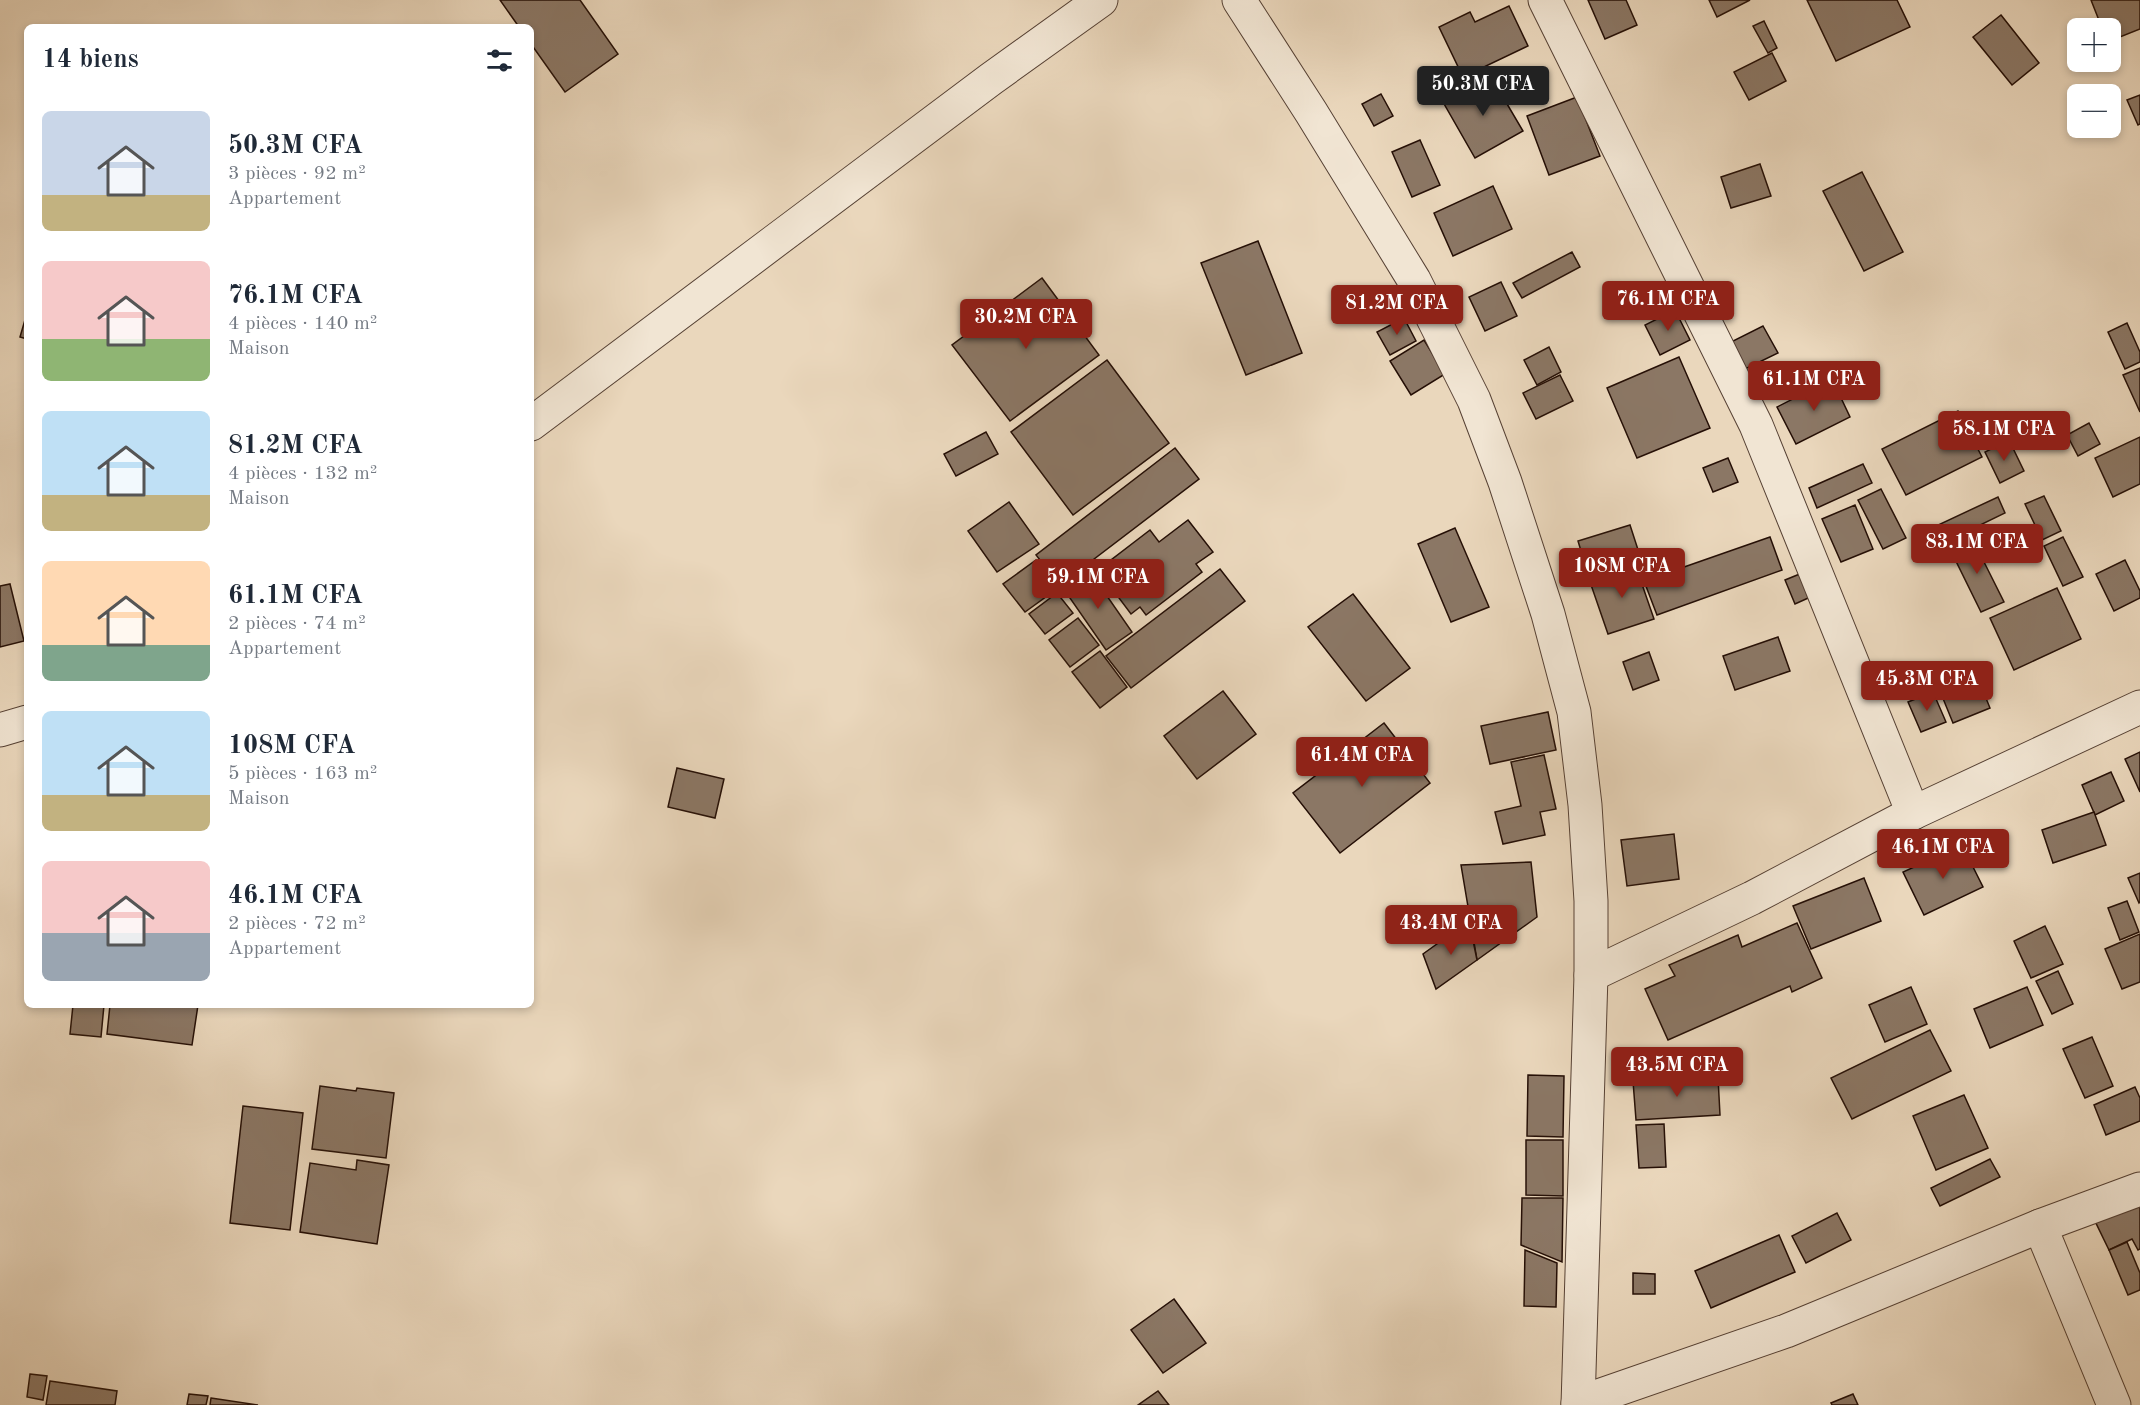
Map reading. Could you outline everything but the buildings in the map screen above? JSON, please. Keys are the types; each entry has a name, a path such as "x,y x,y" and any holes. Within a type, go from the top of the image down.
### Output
{"street":[{"path":"534,422 981,86 1101,0"},
{"path":"1239,0 1414,280 1474,400 1505,482 1548,614 1574,712 1585,805 1591,901 1591,975 1578,1404 1786,1331 2040,1226 2140,1189"},
{"path":"1545,0 1756,425 1913,813"},
{"path":"1591,975 1752,898 1913,813 2140,707"},
{"path":"0,730 24,723"},
{"path":"2040,1226 2114,1405"}]}
